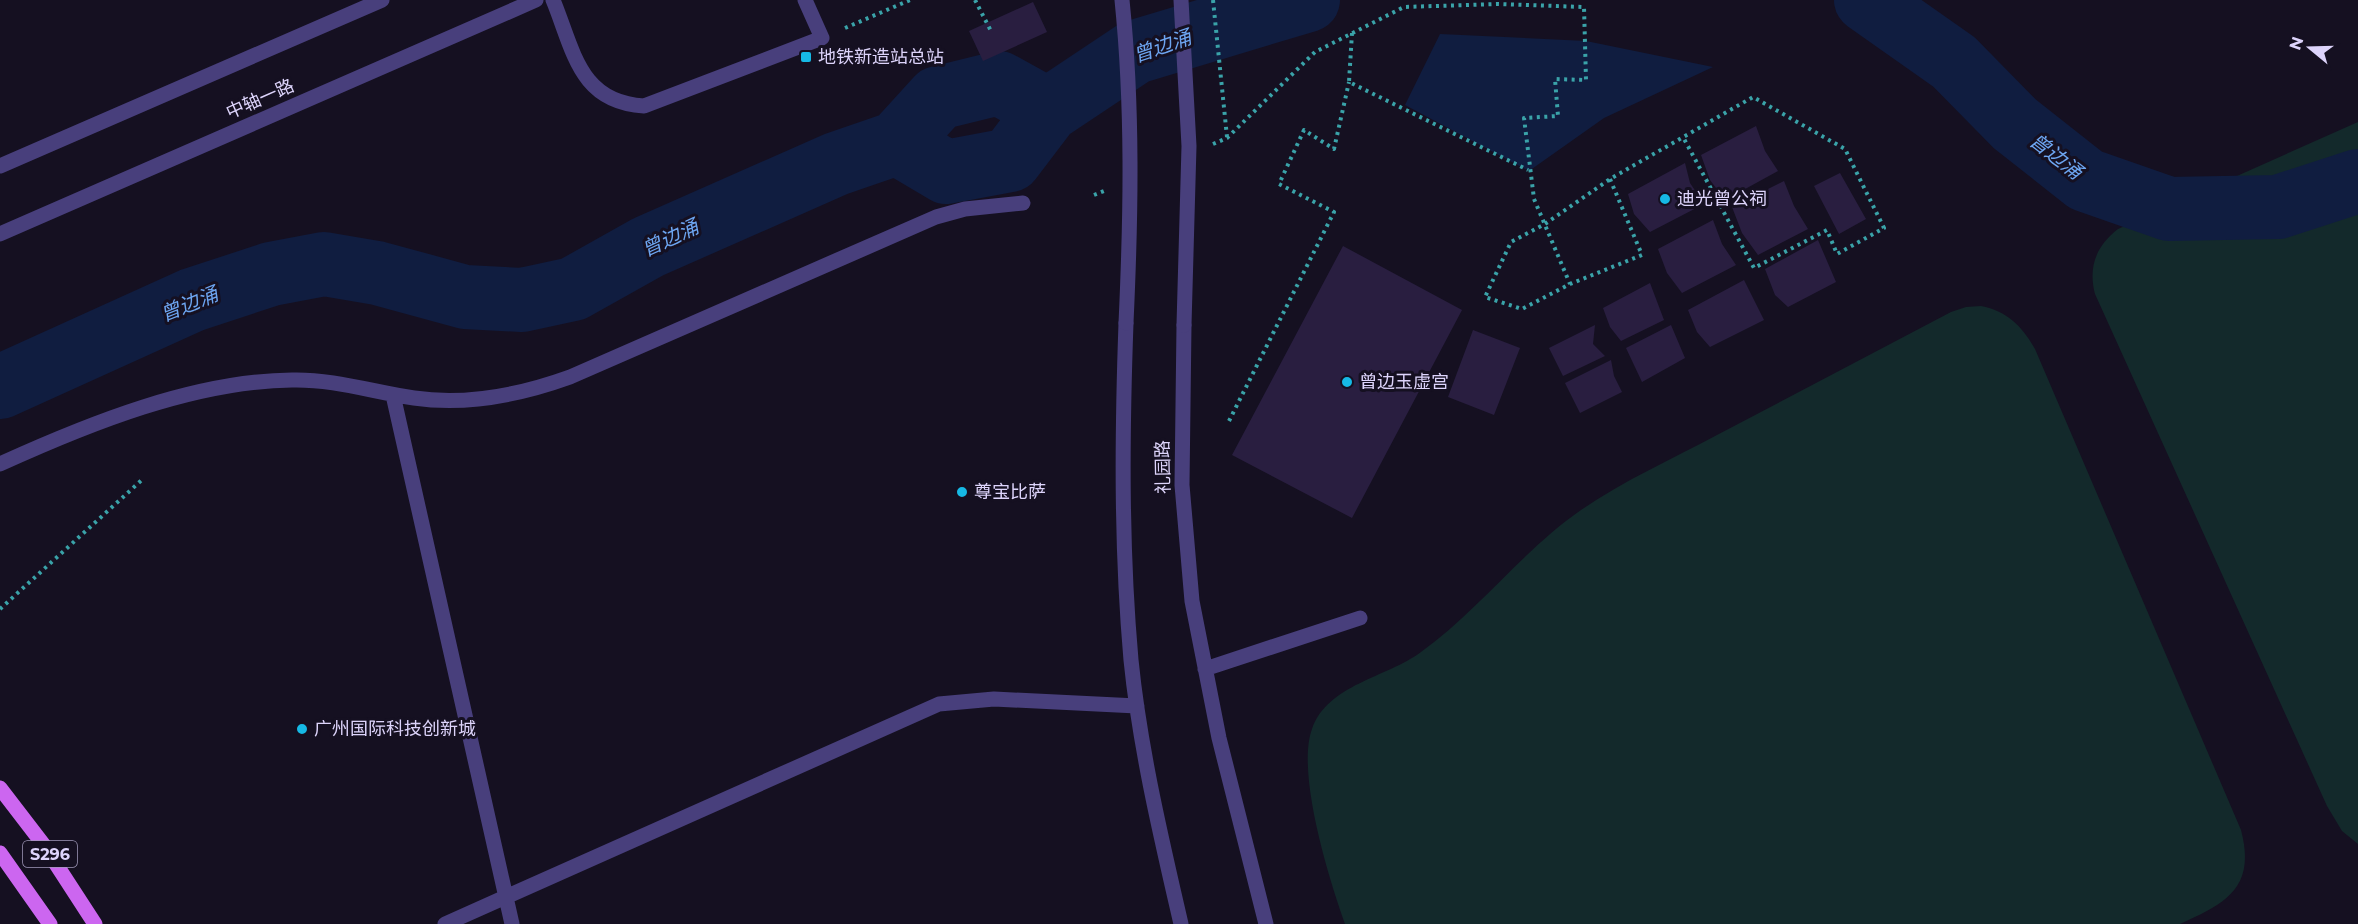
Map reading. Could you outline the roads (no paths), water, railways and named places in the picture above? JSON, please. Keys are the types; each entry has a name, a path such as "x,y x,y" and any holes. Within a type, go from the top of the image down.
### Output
{"main road":[{"name":"S296","path":"0,788 43,844 95,924"},
{"name":"S296","path":"0,853 50,924"}],"street":[{"path":"0,166 382,0"},
{"name":"中轴一路","path":"0,234 536,0"},
{"path":"553,0 585,78 603,95 622,105 644,106 822,38 806,0"},
{"path":"1122,0 1129,72 1131,161 1122,488 1127,602 1137,706 1145,759 1181,924"},
{"name":"礼园路","path":"1180,0 1189,146 1182,496 1191,601 1235,807 1266,924"},
{"path":"0,464 109,418 233,385 317,380 393,395 440,401 500,397 530,391 570,377 936,217 965,209 1023,203"},
{"path":"393,395 512,924"},
{"path":"1205,669 1360,618"},
{"path":"445,924 939,704 994,699 1137,706"}],"water":[{"path":"1440,34 1586,41 1713,67 1604,118 1529,171 1405,105"}],"waterway":[{"name":"曾边涌","path":"0,387 192,300 271,274 324,264 377,273 465,297 522,300 573,289 648,247 836,164 897,143 938,98 999,83 1048,110 1135,52 1308,0"},
{"name":"曾边涌","path":"1866,0 1954,62 2015,124 2086,180 2169,209 2278,207 2358,181"},
{"path":"897,143 946,172 1010,160 1048,110"}],"place":[{"name":"地铁新造站总站","path":"806,57"},
{"name":"迪光曾公祠","path":"1665,199"},
{"name":"曾边玉虚宫","path":"1347,382"},
{"name":"尊宝比萨","path":"962,492"},
{"name":"广州国际科技创新城","path":"302,729"}]}
